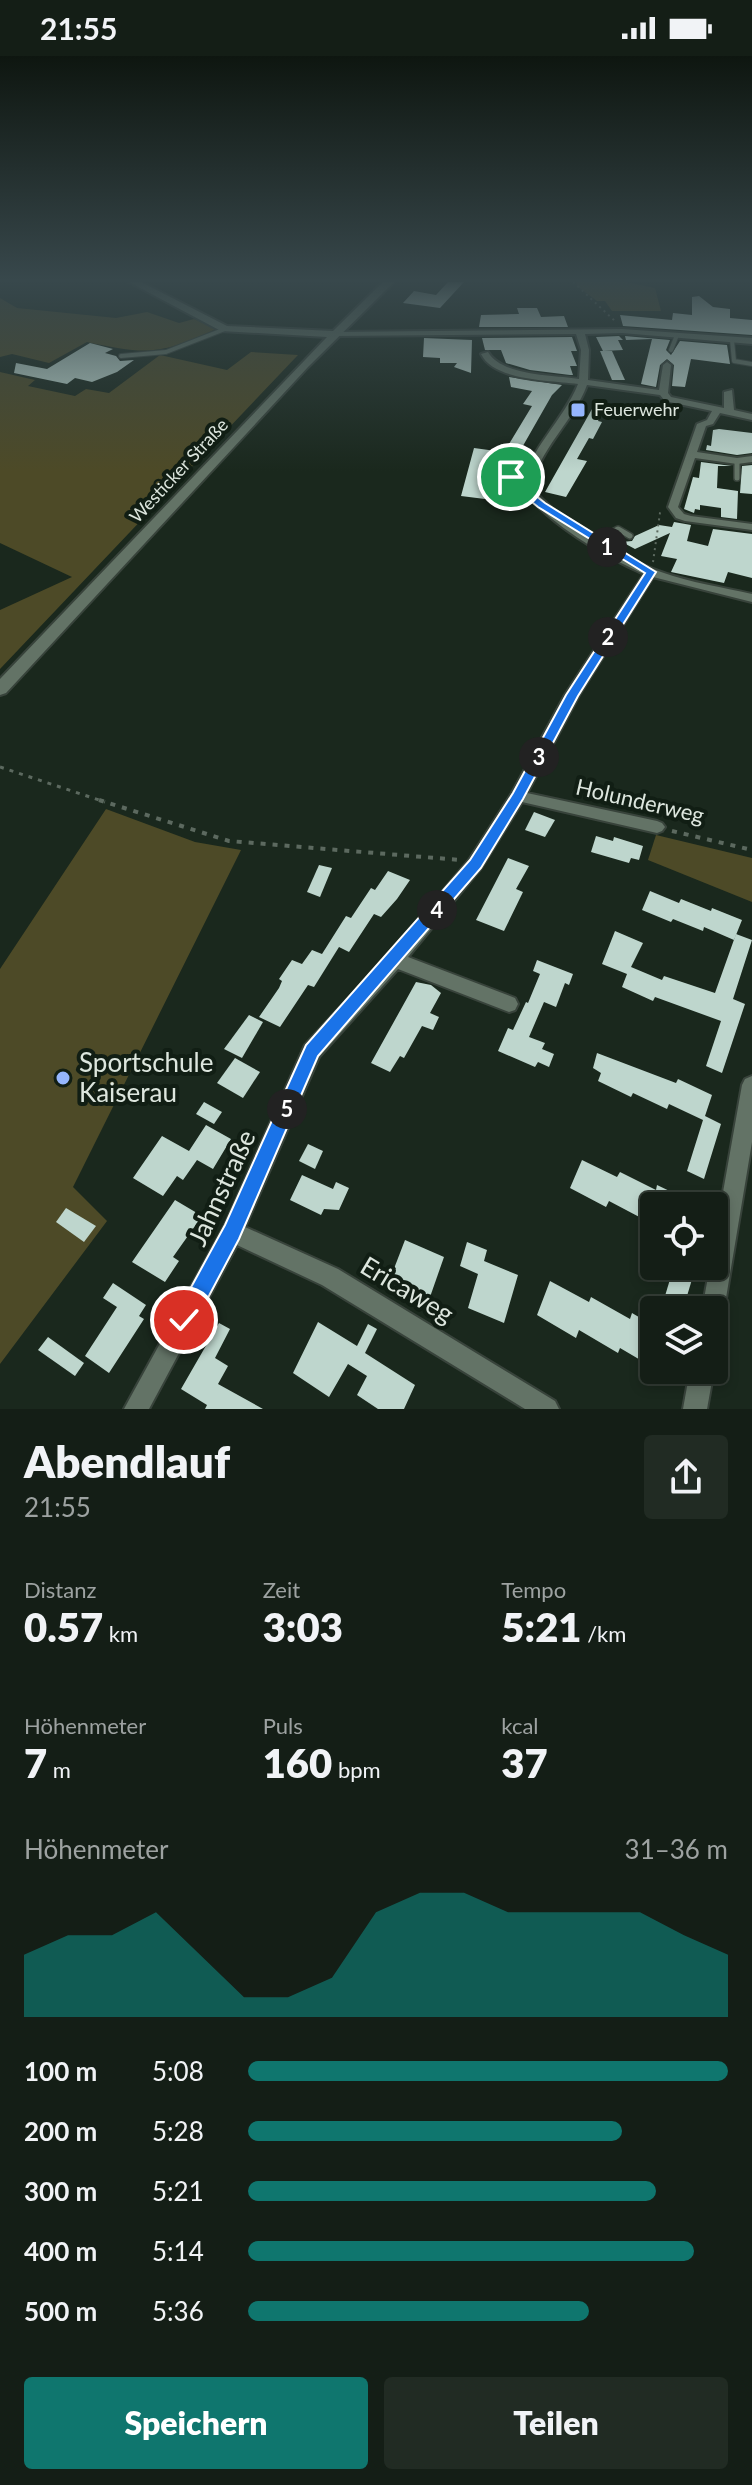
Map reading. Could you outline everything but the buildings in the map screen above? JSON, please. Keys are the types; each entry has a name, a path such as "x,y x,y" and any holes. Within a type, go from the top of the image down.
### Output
{"street":[{"name":"Westicker Straße","path":"0,689 323,345"},
{"path":"584,345 588,358 584,383 527,479 532,498 651,572 752,598"},
{"path":"485,354 489,362 504,371 663,393 668,399 752,417"},
{"path":"663,393 667,365"},
{"path":"729,392 723,412 702,424 674,500 675,512 689,519 752,527"},
{"path":"691,454 737,461 752,459"},
{"name":"Jahnstraße","path":"136,1409 232,1232 312,1051 395,960 475,864 518,796 572,695 651,572"},
{"name":"Holunderweg","path":"518,796 657,827"},
{"path":"395,960 509,1004"},
{"path":"715,1296 752,1085"},
{"name":"Ericaweg","path":"232,1232 330,1277 536,1406"},
{"path":"695,1409 699,1384"}],"lane":[{"path":"121,356 166,352 184,345"},
{"path":"671,350 673,345"},
{"path":"732,345 734,361 752,364"},
{"path":"737,461 737,478"},
{"path":"493,494 504,496 517,464"},
{"path":"511,477 527,479"},
{"path":"597,541 618,529 630,536"}],"path":[{"path":"651,572 660,513 675,512"},
{"path":"0,767 229,841 444,857 475,864"},
{"name":"Holunderweg","path":"657,827 752,850"}],"shaded area":[{"path":"0,345 81,345 49,363 12,354 0,357"},
{"path":"104,345 177,345 153,350"},
{"path":"251,352 298,355 0,669 0,610 72,577 0,543 0,372 35,380 28,386 75,396 86,389 109,393 160,355 227,370"},
{"name":"Sportschule Kaiserau","path":"106,809 195,842 241,850 73,1187 107,1221 0,1364 0,969"},
{"path":"656,835 752,858 752,902 648,860"}],"place":[{"name":"Feuerwehr","path":"578,410"},
{"name":"Sportschule Kaiserau","path":"63,1078"}],"route":[{"path":"184,1320 232,1232 312,1051 395,960 475,864 518,796 572,695 651,572 541,505 532,498 527,479 511,477"}]}
